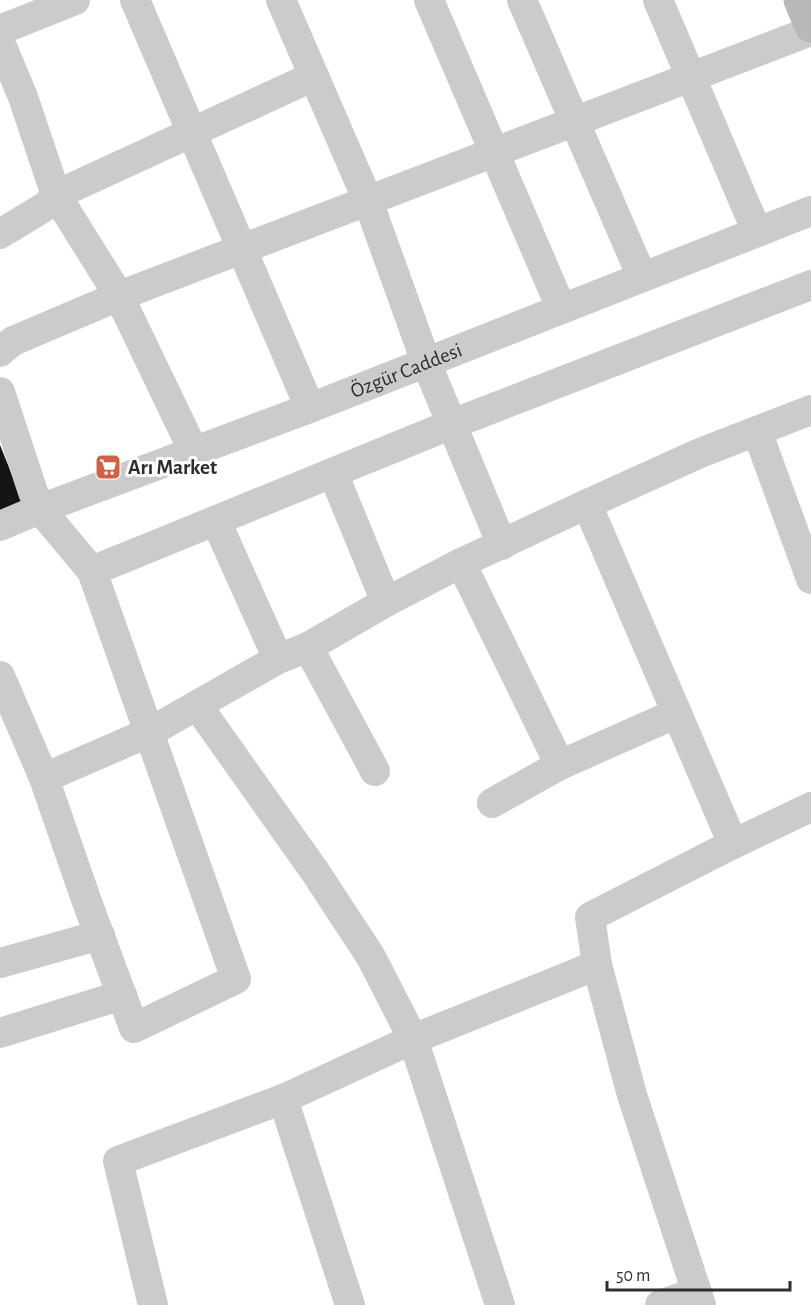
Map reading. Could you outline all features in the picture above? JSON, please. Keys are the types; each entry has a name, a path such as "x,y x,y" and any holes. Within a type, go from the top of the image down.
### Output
{"main road":[{"path":"800,0 811,26"}],"street":[{"path":"0,30 75,0"},
{"path":"135,0 310,408"},
{"path":"281,0 368,201 426,362 502,545"},
{"path":"429,0 561,308"},
{"path":"522,0 642,277"},
{"path":"658,0 756,232"},
{"path":"0,352 13,341 119,296 811,31"},
{"path":"0,42 11,103 56,195 119,296 194,452"},
{"path":"0,234 46,206 56,195 314,76"},
{"name":"Özgür Caddesi","path":"0,526 40,508 310,408 811,211"},
{"path":"92,571 452,424 811,285"},
{"path":"0,392 40,508 92,571 236,979 134,1028 44,778 0,676"},
{"path":"44,778 150,732 278,659 308,646 461,563 700,453 811,410"},
{"path":"757,431 806,547 811,579"},
{"path":"333,473 386,602"},
{"path":"587,504 733,844"},
{"path":"216,520 278,659"},
{"path":"461,563 560,765"},
{"path":"308,646 375,771"},
{"path":"197,705 316,873 371,957 413,1039 500,1305"},
{"path":"492,803 560,765 677,713"},
{"path":"660,1305 699,1298 632,1095 597,965 590,917 811,807"},
{"path":"0,963 100,935"},
{"path":"153,1305 118,1161 283,1099 413,1039 597,965"},
{"path":"0,1033 122,995"},
{"path":"283,1099 350,1305"}],"building":[{"path":"0,445 23,502 0,511"}],"place":[{"name":"Arı Market","path":"108,467"}]}
